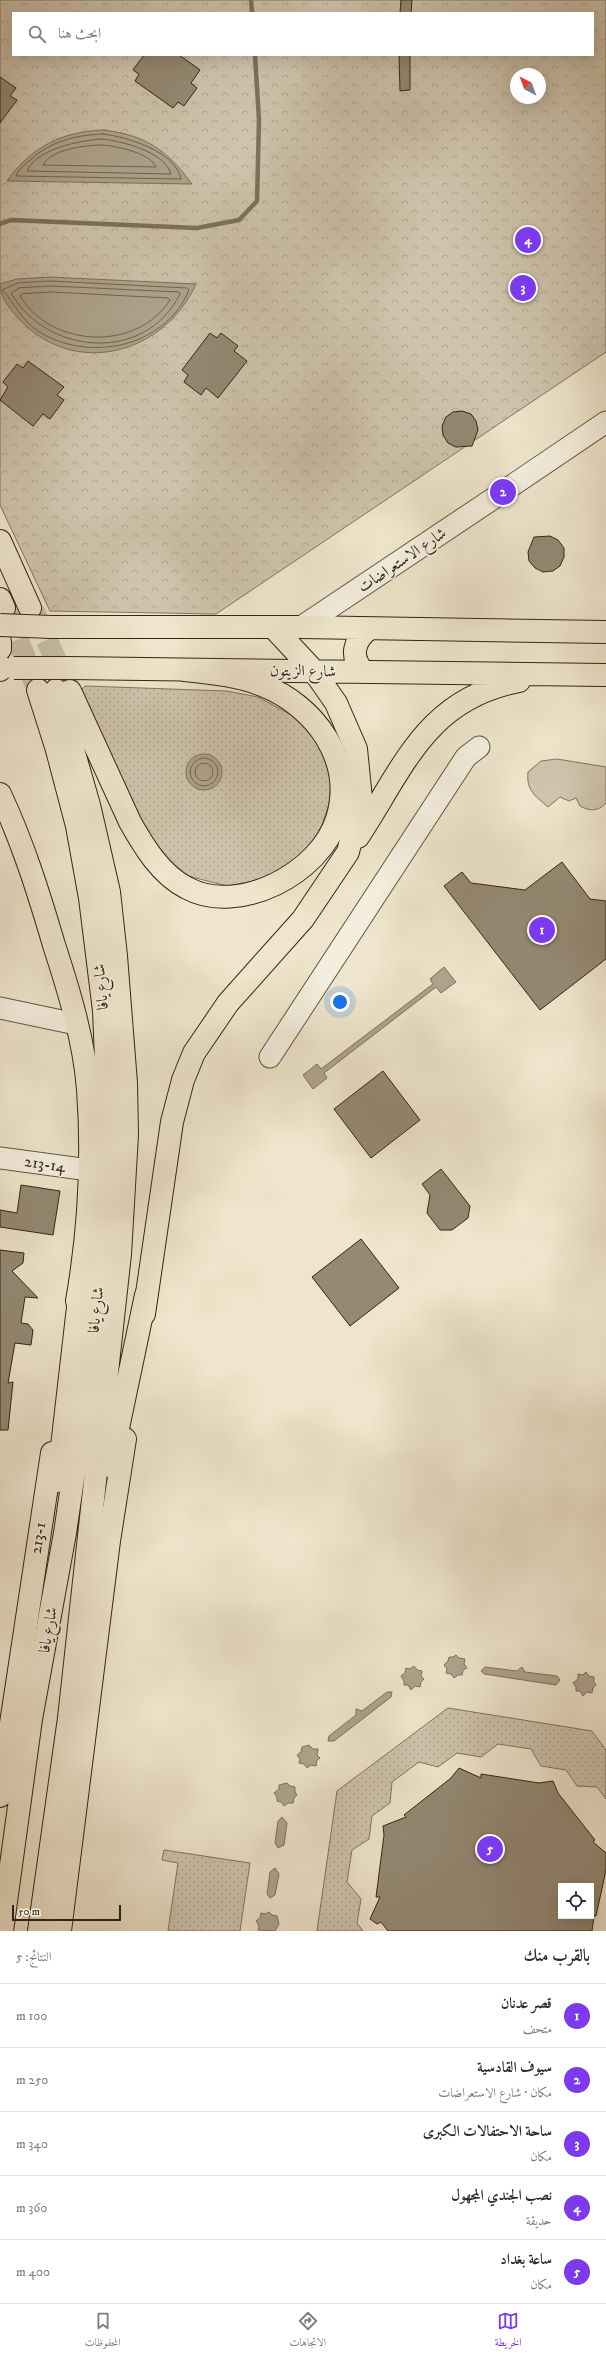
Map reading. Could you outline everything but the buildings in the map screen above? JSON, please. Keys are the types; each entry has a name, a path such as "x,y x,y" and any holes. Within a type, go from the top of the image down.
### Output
{"main road":[{"path":"0,541 29,604"},
{"path":"1,611 51,627 301,627 606,632"},
{"path":"273,627 313,670 336,703 356,749 362,799 348,852"},
{"path":"364,672 355,660 355,646 360,636 369,629"},
{"path":"0,642 3,664"},
{"name":"شارع الزيتون","path":"3,664 69,668 606,675"},
{"path":"55,690 142,843 162,869 187,888 216,898 242,896 265,890 284,880 304,865 323,845 337,820 342,795 334,750 320,726 290,700 262,685 222,675 185,670"},
{"path":"60,1931 109,1541 172,1122 183,1080 194,1053 228,1003 303,919 348,852 414,747 439,718 466,700 503,684 548,675"},
{"name":"شارع يافا","path":"39,1931 69,1718 120,1254 125,1196 127,1098 116,956 108,892 90,805 55,690"},
{"name":"شارع يافا","path":"2,1931 31,1720 65,1533 94,1334 104,1239 109,1128 104,1011 90,898 77,826 56,750 55,690"},
{"path":"0,794 14,824 43,909 76,1024 88,1088 89,1170 80,1281 31,1720"},
{"name":"213-1","path":"0,1796 34,1563 80,1281"},
{"path":"69,1718 92,1561 113,1448 146,1295"}],"street":[{"name":"شارع الاستعراضات","path":"301,627 606,422"},
{"path":"270,1057 466,757 479,747"},
{"path":"0,1008 76,1024"},
{"name":"213-14","path":"0,1158 89,1170"}],"green space":[{"path":"0,0 606,0 606,352 216,614 50,611 0,505"},
{"path":"85,686 227,691 258,697 295,717 309,729 320,747 326,760 331,783 329,804 322,825 314,840 300,857 266,879 227,886 188,876 168,861 143,828 80,691"},
{"path":"557,759 606,767 606,803 600,808 590,810 580,806 576,798 569,801 560,797 548,807 539,799 532,792 528,784 528,772 541,761"},
{"path":"448,1708 592,1731 606,1750 606,1799 597,1787 577,1786 566,1770 541,1766 531,1749 498,1744 481,1757 457,1753 438,1767 419,1762 392,1782 390,1803 372,1816 369,1839 352,1850 347,1882 361,1899 357,1923 363,1931 317,1931 337,1791"},
{"path":"164,1850 250,1863 240,1931 168,1931 178,1863 162,1860"}],"water":[{"path":"103,130 132,136 154,146 174,162 192,184 7,181 26,159 37,150 48,144 60,138 74,134"},
{"path":"50,277 196,284 182,308 163,327 141,341 117,350 92,353 67,349 42,338 20,320 7,304 0,289 0,284 17,279"},
{"path":"208,754 217,759 221,765 221,779 217,785 208,790 200,790 191,785 187,779 186,768 191,759 197,755"},
{"path":"444,967 456,982 441,993 436,987 324,1073 327,1078 313,1089 303,1075 317,1064 321,1069 433,984 430,979"},
{"path":"456,1655 459,1658 465,1659 464,1664 467,1668 463,1670 462,1675 458,1675 454,1678 451,1674 446,1673 447,1669 444,1665 448,1661 449,1657"},
{"path":"414,1666 417,1670 422,1671 421,1676 424,1679 421,1682 420,1687 415,1686 411,1690 408,1685 404,1685 404,1681 401,1676 405,1673 406,1668 410,1669"},
{"path":"485,1667 517,1671 522,1667 525,1672 557,1676 560,1680 556,1685 484,1674 481,1671"},
{"path":"586,1672 589,1676 594,1677 594,1682 596,1685 593,1688 592,1693 587,1692 583,1696 580,1691 576,1691 576,1687 573,1683 578,1679 578,1674 583,1675"},
{"path":"387,1692 392,1692 391,1697 334,1741 328,1741 329,1736 356,1715 356,1709 362,1711"},
{"path":"309,1745 313,1749 318,1749 317,1755 320,1758 317,1760 316,1766 311,1765 307,1768 304,1764 299,1763 300,1759 297,1755 301,1752 302,1747"},
{"path":"287,1783 290,1786 295,1787 295,1792 297,1795 294,1798 293,1803 288,1803 284,1806 281,1802 277,1801 277,1797 274,1793 279,1789 279,1785"},
{"path":"282,1817 287,1823 284,1845 278,1848 275,1843 278,1821"},
{"path":"275,1868 279,1874 275,1895 270,1898 267,1894 270,1872"},
{"path":"269,1912 272,1915 277,1916 279,1924 275,1931 258,1930 259,1926 256,1921 260,1918 261,1913 265,1914"}],"waterway":[{"path":"251,0 252,12"},
{"path":"0,224 11,220 197,228 239,220 257,201 259,120 255,56"}],"tunnel":[{"path":"5,609 38,690"},
{"path":"33,610 70,691"}],"place":[{"name":"نصب الجندي المجهول","path":"528,240"},
{"name":"ساحة الاحتفالات الكبرى","path":"523,288"},
{"name":"سيوف القادسية","path":"503,492"},
{"name":"قصر عدنان","path":"542,930"},
{"name":"ساعة بغداد","path":"490,1849"}]}
